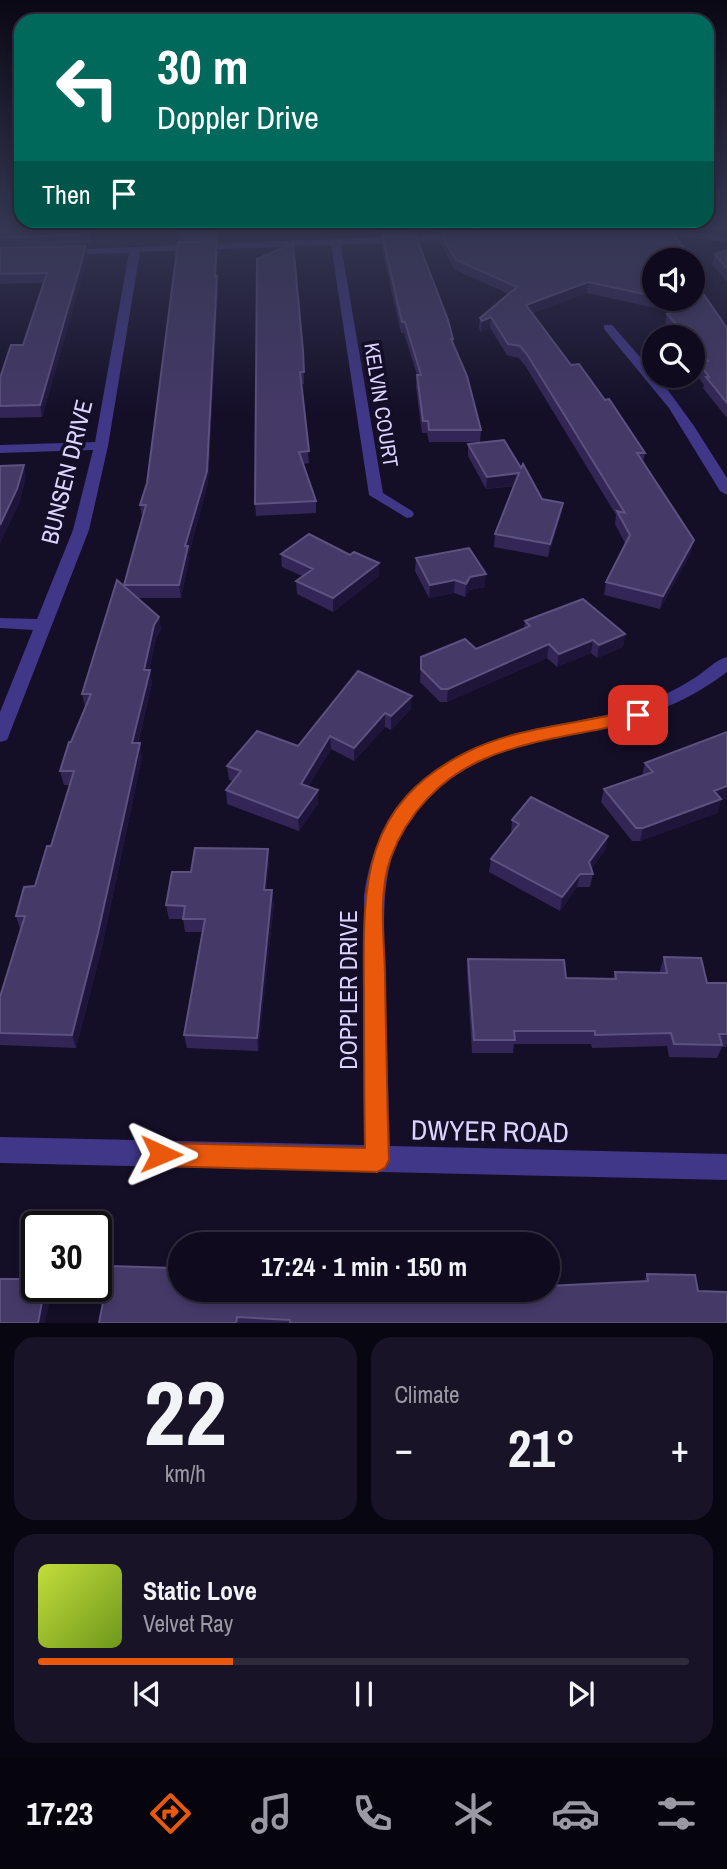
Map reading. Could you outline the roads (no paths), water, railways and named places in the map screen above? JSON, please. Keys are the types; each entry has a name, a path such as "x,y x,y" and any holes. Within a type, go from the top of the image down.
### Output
{"street":[{"name":"BUNSEN DRIVE","path":"0,735 81,530 101,446 128,292"},
{"name":"KELVIN COURT","path":"344,292 376,495 407,514"},
{"path":"608,327 692,431 727,491"},
{"path":"0,449 101,446"},
{"path":"0,623 44,625"},
{"name":"DOPPLER DRIVE","path":"377,1160 373,904 380,860 395,827 416,798 443,774 474,756 509,742 638,715 703,683 727,663"},
{"name":"DWYER ROAD","path":"0,1150 727,1167"}]}
